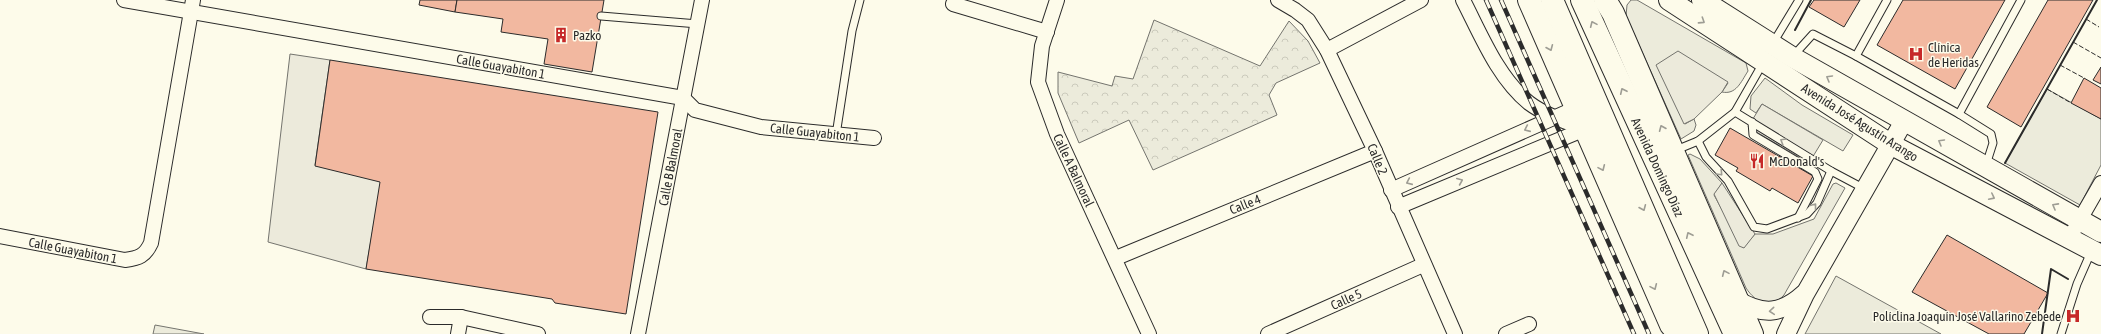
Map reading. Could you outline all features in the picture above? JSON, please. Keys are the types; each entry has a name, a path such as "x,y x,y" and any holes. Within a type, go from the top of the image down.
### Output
{"main road":[{"path":"1552,0 1578,56 1697,334"},
{"name":"Avenida Domingo Díaz","path":"1582,0 1735,334"},
{"name":"Avenida José Agustín Arango","path":"1669,0 1768,53 1792,57 1985,168 2101,232"},
{"name":"Avenida José Agustín Arango","path":"1702,0 1768,53 1890,144 2097,252"},
{"path":"1612,4 1672,151 1752,334"},
{"path":"1536,6 1585,129 1672,325 1679,334"},
{"path":"1925,162 1970,175 1981,174 1985,168"}],"street":[{"name":"Calle Guayabiton 1","path":"124,0 192,5 684,98 695,110 761,127 874,138"},
{"name":"Calle B Balmoral","path":"638,334 702,0"},
{"name":"Calle A Balmoral","path":"1057,0 1042,46 1038,82 1057,134 1116,258 1150,334"},
{"name":"Calle 2","path":"1278,0 1308,20 1327,50 1375,150 1398,207 1455,334"},
{"path":"1327,50 1421,0"},
{"path":"1463,0 1484,42 1507,79 1529,103 1555,117 1585,129"},
{"path":"953,4 1047,32"},
{"name":"Calle Guayabiton 1","path":"0,236 126,260 136,259 146,254 151,243 192,5"},
{"path":"1391,190 1576,108"},
{"path":"1786,334 1805,294 1904,121"},
{"path":"1398,207 1585,129"},
{"name":"Calle 4","path":"1116,258 1375,150"},
{"path":"2070,238 2101,183"},
{"name":"Calle 5","path":"1268,334 1423,264"},
{"path":"1737,300 1750,308 1772,311 1780,310 1793,304 1805,294"},
{"path":"430,317 461,318 538,334"},
{"path":"458,334 461,318"},
{"path":"1506,334 1529,324"}],"lane":[{"path":"836,134 852,30 860,0"},
{"path":"1672,151 1698,141 1735,112 1799,0"},
{"path":"1856,56 1887,0"},
{"path":"1960,114 2022,0"},
{"path":"601,16 698,24"},
{"path":"1792,57 1813,34 1856,56 1960,114 1991,134 1993,143 1985,168"},
{"path":"1735,112 1831,171 1865,189"},
{"path":"1752,122 1753,135 1815,172 1818,179 1816,186 1798,218"},
{"path":"1698,141 1706,157 1728,181 1754,226 1767,229 1807,214 1817,203 1831,171"},
{"path":"2061,334 2077,284 2097,252"}],"green space":[{"path":"1631,0 1637,0 1746,63 1748,71 1738,87 1731,92 1722,92 1728,83 1685,124 1694,119 1696,125 1694,131 1681,139 1626,16 1627,5"},
{"path":"1154,20 1260,66 1289,21 1308,41 1320,63 1276,83 1269,95 1277,115 1153,170 1129,120 1079,143 1058,93 1058,72 1112,86 1115,76 1133,79"},
{"path":"1765,78 1802,105 1853,135 1843,151 1762,104 1756,113 1750,109 1751,96"},
{"path":"2047,89 2101,119 2101,165 2080,205 2005,163"},
{"path":"1690,154 1700,159 1722,183 1714,195 1743,248 1755,234 1773,234 1814,219 1833,184 1836,183 1845,188 1784,295 1779,300 1764,303 1754,298 1746,288 1688,155"},
{"path":"1836,276 1941,334 1805,334"},
{"path":"155,325 204,334 153,334"}],"shaded area":[{"path":"1678,51 1728,82 1722,92 1694,119 1684,124 1656,65"},
{"path":"290,54 330,60 315,165 382,177 366,269 268,242"},
{"path":"1762,104 1823,140 1809,163 1748,127"},
{"path":"1722,183 1755,234 1744,248 1739,246 1714,194"}],"building":[{"path":"420,0 457,0 455,12 419,5"},
{"name":"Pazko","path":"457,0 604,0 592,72 544,64 548,39 501,32 503,19 455,12"},
{"path":"1814,0 1860,0 1844,27 1809,7"},
{"path":"1903,0 2005,0 1955,89 1877,45"},
{"path":"2048,0 2093,0 2021,127 1987,107"},
{"path":"330,60 658,112 626,314 555,303 552,299 366,269 380,182 315,166"},
{"path":"2101,67 2101,84 2093,80"},
{"path":"2084,78 2101,88 2101,119 2071,103"},
{"name":"McDonald's","path":"1730,128 1813,176 1798,203 1772,188 1770,191 1736,171 1738,168 1715,155"},
{"path":"1947,235 2048,293 2024,334 1989,334 1912,292"}],"railway":[{"path":"1486,0 1634,334"},
{"path":"1501,0 1649,334"}],"fence":[{"path":"2086,19 2099,27"},
{"path":"2073,42 2101,58"},
{"path":"2060,65 2084,78"},
{"path":"2047,89 2071,103"}],"wall":[{"path":"1795,30 1811,0"},
{"path":"2005,163 2097,0"},
{"path":"2042,334 2051,269 2068,279"}],"place":[{"name":"Pazko","path":"561,35"},
{"name":"Clínica de Heridas","path":"1916,54"},
{"name":"McDonald's","path":"1757,161"},
{"name":"Políclina Joaquín José Vallarino Zebede","path":"2073,316"}]}
